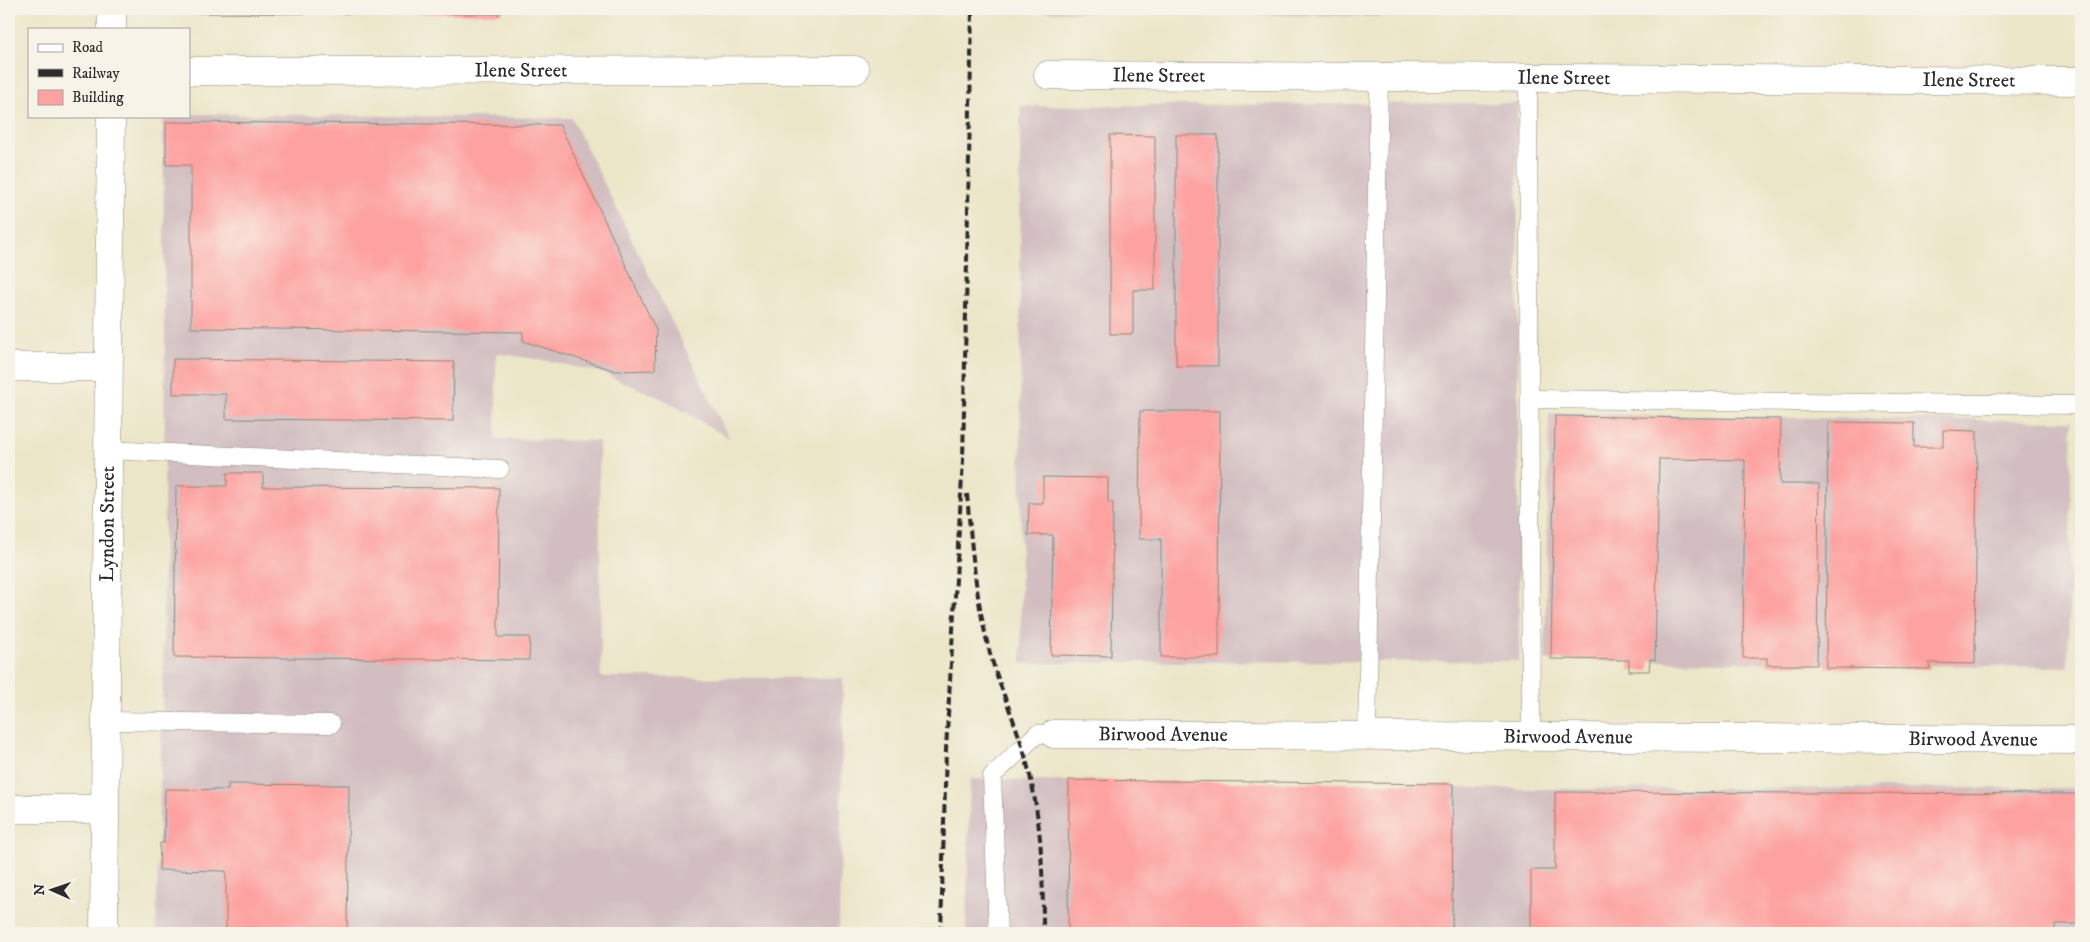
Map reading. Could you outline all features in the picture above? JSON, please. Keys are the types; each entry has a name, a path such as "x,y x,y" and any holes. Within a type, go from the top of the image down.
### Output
{"street":[{"path":"112,9 112,28"},
{"name":"Ilene Street","path":"190,71 855,70"},
{"name":"Ilene Street","path":"1048,75 2081,81"},
{"name":"Lyndon Street","path":"104,933 110,118"},
{"path":"9,367 108,367"},
{"name":"Birwood Avenue","path":"1054,734 2081,740"},
{"path":"9,809 104,808"}],"lane":[{"path":"1367,736 1379,77"},
{"path":"1528,78 1531,737"},
{"path":"1530,399 2081,405"},
{"path":"108,450 500,469"},
{"path":"105,721 332,724"},
{"path":"998,933 992,776 1037,734 1054,734"}],"shaded area":[{"path":"1044,9 1408,9 1408,17 1044,12"},
{"path":"1517,103 1519,661 1021,664 1020,106"},
{"path":"190,114 572,118 729,438 667,401 600,372 496,353 496,439 599,441 601,677 843,678 839,933 156,933 163,677 165,342 163,118 190,118"},
{"path":"1549,413 2072,421 2068,667 1545,660"},
{"path":"970,779 1522,789 2081,788 2081,933 966,933"}],"building":[{"path":"158,9 501,9 501,14 158,13"},
{"path":"166,122 560,125 656,330 655,370 616,371 523,341 523,332 191,328 191,165 166,165"},
{"path":"1110,135 1155,136 1155,290 1133,290 1133,334 1110,334"},
{"path":"1176,135 1218,135 1218,366 1176,366"},
{"path":"173,359 454,362 453,421 226,419 226,394 173,394"},
{"path":"1140,411 1220,411 1219,657 1161,657 1161,539 1139,539"},
{"path":"1555,416 1781,419 1780,484 1819,484 1817,665 1767,665 1767,658 1743,658 1745,460 1659,459 1655,660 1650,659 1649,671 1629,671 1629,660 1551,659"},
{"path":"1828,422 1914,423 1914,447 1943,447 1943,430 1977,431 1975,664 1929,663 1930,669 1826,668"},
{"path":"227,473 263,473 263,487 499,488 498,637 530,637 529,660 174,657 176,486 227,486"},
{"path":"1043,477 1108,478 1108,502 1113,503 1111,656 1051,655 1053,535 1028,535 1029,503 1043,503"},
{"path":"1069,780 1453,784 1452,933 1068,933"},
{"path":"228,784 349,785 347,933 226,933 226,871 159,870 160,843 164,843 165,789 228,790"},
{"path":"1555,792 2081,794 2081,924 2055,924 2055,933 1531,933 1531,870 1555,870"}],"railway":[{"path":"941,933 946,749 963,460 972,9"},
{"path":"967,494 976,584 982,619 994,665 1023,749 1038,818 1042,863 1043,933"}]}
